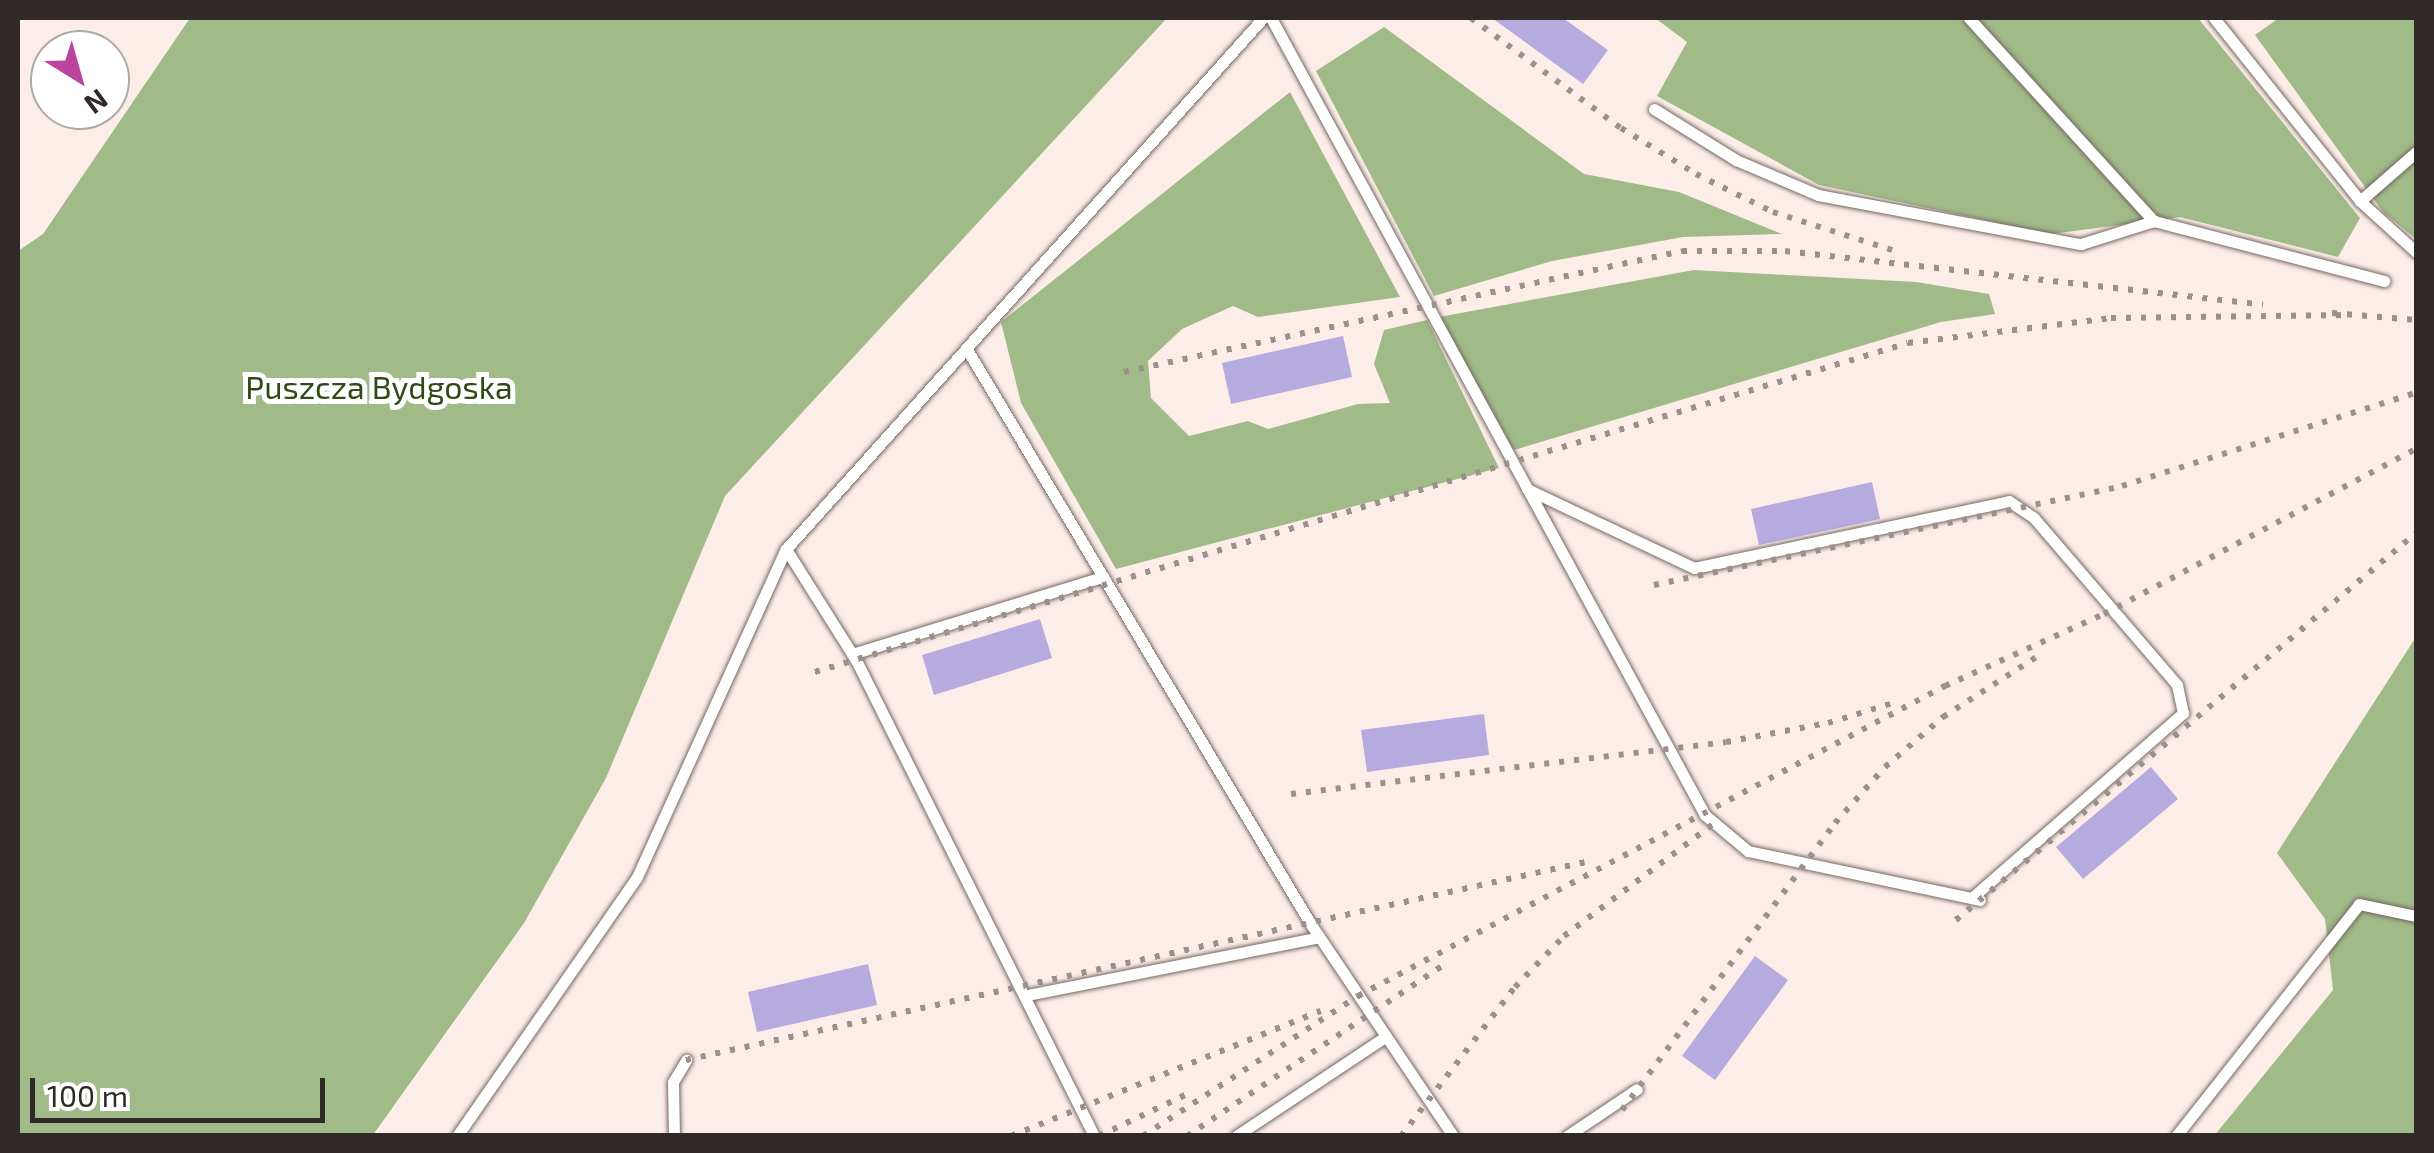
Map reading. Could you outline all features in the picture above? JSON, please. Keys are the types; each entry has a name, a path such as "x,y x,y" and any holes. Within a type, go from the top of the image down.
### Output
{"lane":[{"path":"458,1136 636,878 786,549 968,351 1262,18"},
{"path":"1271,18 1664,746 1726,838 1748,851 1976,899 2183,712 2178,685 2034,518 2009,501 1694,568 1527,489"},
{"path":"1968,18 2154,221"},
{"path":"2214,18 2360,201 2416,252"},
{"path":"1654,110 1736,160 1818,195 2081,244 2154,221 2384,281"},
{"path":"2360,201 2416,152"},
{"path":"968,351 1320,937 1453,1136"},
{"path":"786,549 852,654 1027,995 1094,1136"},
{"path":"852,654 1103,577"},
{"path":"2176,1136 2359,904 2416,916"},
{"path":"1027,995 1320,937"},
{"path":"1236,1136 1385,1037"},
{"path":"674,1136 673,1082 686,1060"},
{"path":"1567,1136 1638,1089"}],"green space":[{"name":"Puszcza Bydgoska","path":"190,18 1167,18 725,496 606,778 524,923 373,1135 18,1135 18,251 43,234 114,130 130,130 130,106"},
{"path":"1655,18 2198,18 2360,218 2338,257 2180,217 2051,234 1819,185 1657,96 1687,42"},
{"path":"2279,18 2416,18 2416,239 2383,212 2255,35"},
{"path":"1384,27 1584,174 1679,192 1782,234 1683,237 1552,261 1434,296 1316,71"},
{"path":"1290,92 1400,297 1258,317 1233,306 1182,329 1148,361 1151,398 1189,436 1248,421 1268,429 1358,404 1390,403 1374,364 1384,330 1427,320 1499,468 1116,569 1021,403 1001,322"},
{"path":"1694,270 1916,282 1989,294 1995,314 1941,322 1514,450 1439,317"},
{"path":"2416,637 2416,1135 2214,1136 2333,990 2325,919 2277,853"}],"building":[{"path":"1492,18 1563,18 1608,50 1583,84"},
{"path":"1343,336 1352,377 1231,404 1222,363"},
{"path":"1872,482 1880,519 1759,545 1751,509"},
{"path":"1040,619 1052,658 934,695 922,655"},
{"path":"1484,714 1489,755 1367,772 1361,730"},
{"path":"2151,767 2178,799 2083,879 2056,847"},
{"path":"1755,956 1788,980 1715,1080 1682,1056"},
{"path":"868,964 877,1005 757,1032 748,992"}],"railway":[{"path":"1471,18 1621,128 1696,174 1773,212 1892,250"},
{"path":"1124,372 1682,251 1785,251 2263,305"},
{"path":"2332,313 2416,320"},
{"path":"815,672 1908,343 2111,318 2347,315"},
{"path":"1654,585 2122,486 2416,393"},
{"path":"1143,1136 1358,996 1945,686 2104,614 2416,449"},
{"path":"1956,920 2416,533"},
{"path":"1622,1110 1835,823 1885,767 1943,717 2041,654"},
{"path":"1291,794 1726,742 1828,723 1893,703"},
{"path":"1401,1136 1515,987 1564,936 1720,819"},
{"path":"686,1060 1590,861"},
{"path":"1187,1136 1446,963"},
{"path":"1011,1136 1321,1011"},
{"path":"1099,1136 1189,1093"}]}
